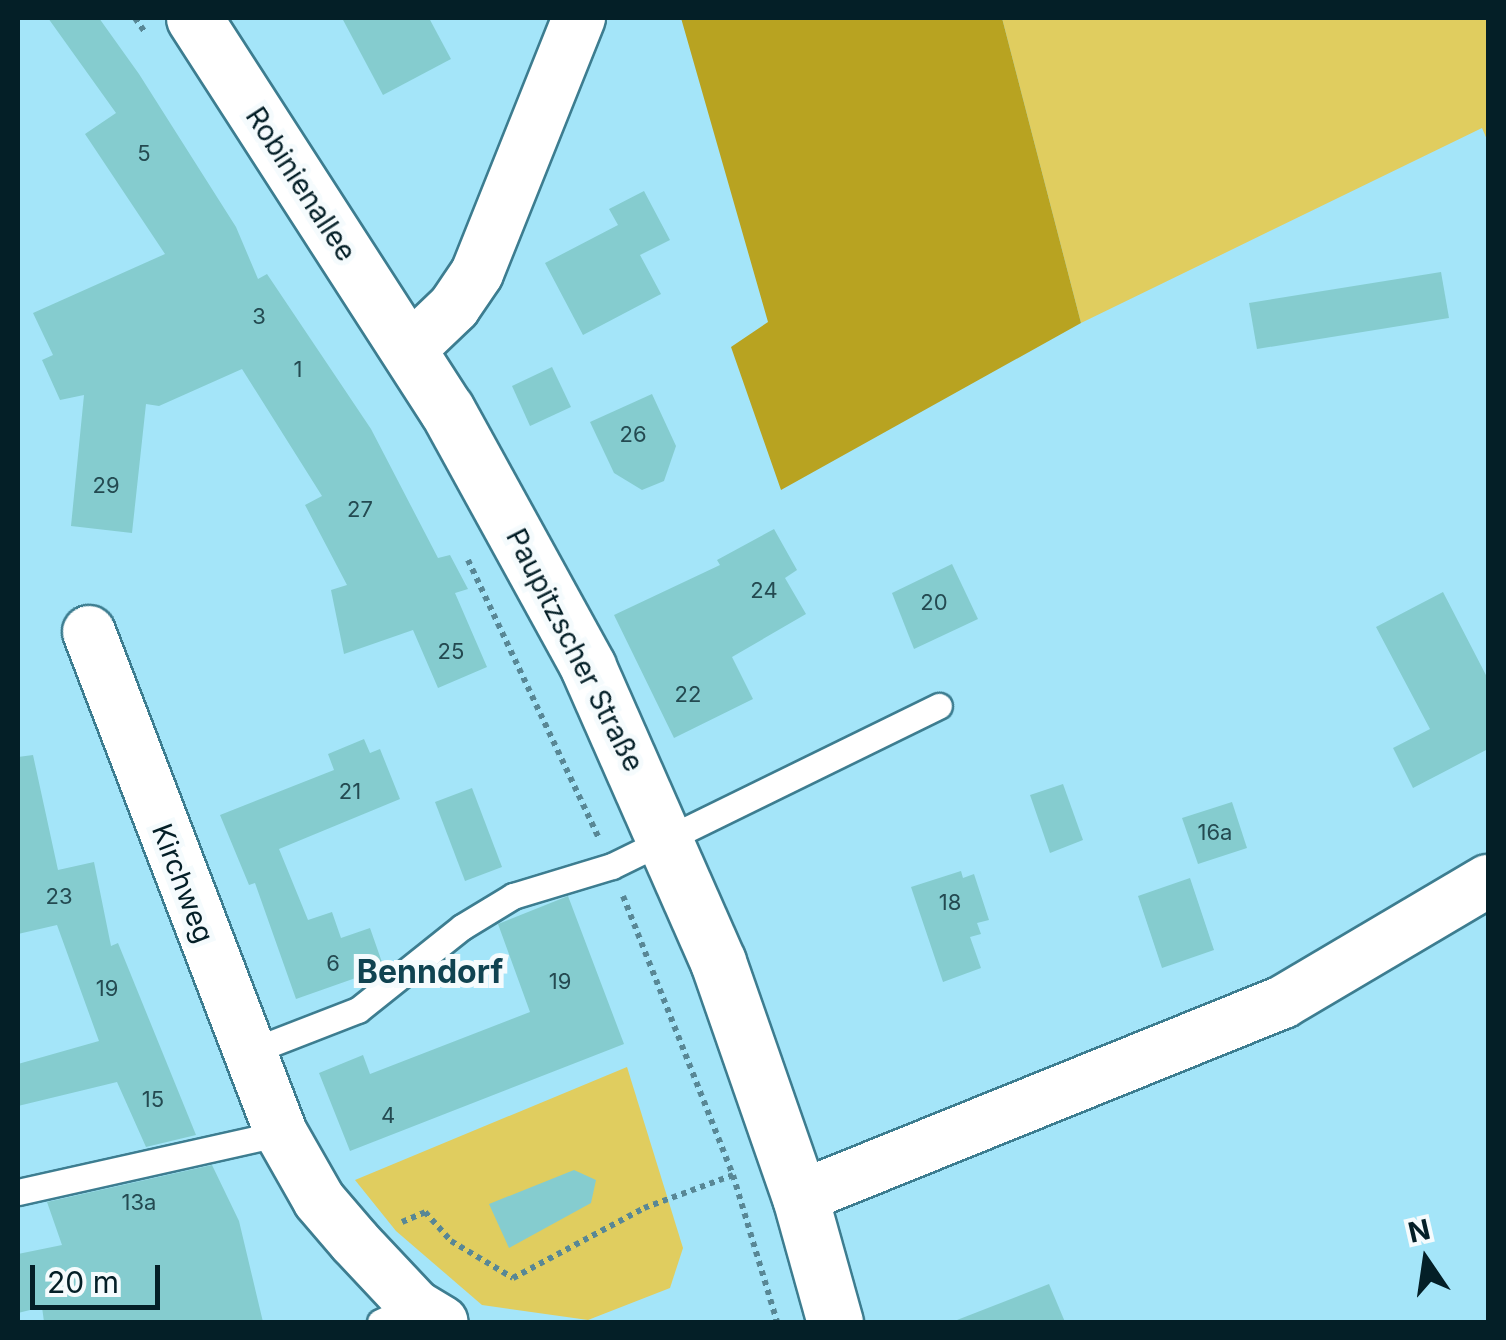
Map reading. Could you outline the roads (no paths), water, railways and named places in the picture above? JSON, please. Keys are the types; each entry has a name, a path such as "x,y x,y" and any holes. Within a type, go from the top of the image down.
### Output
{"street":[{"name":"Robinienallee","path":"194,18 408,350"},
{"path":"408,350 454,307 477,273 579,18"},
{"name":"Paupitzscher Straße","path":"408,350 520,538 670,840 800,1198 835,1322"},
{"name":"Kirchweg","path":"89,632 247,1053 281,1133 319,1200 412,1317"},
{"path":"800,1198 1283,1002 1488,881"}],"lane":[{"path":"247,1053 358,1010 462,927 514,896 612,866 940,706"},
{"path":"18,1192 281,1133"}],"district":[{"name":"Benndorf","path":"430,972"}]}
